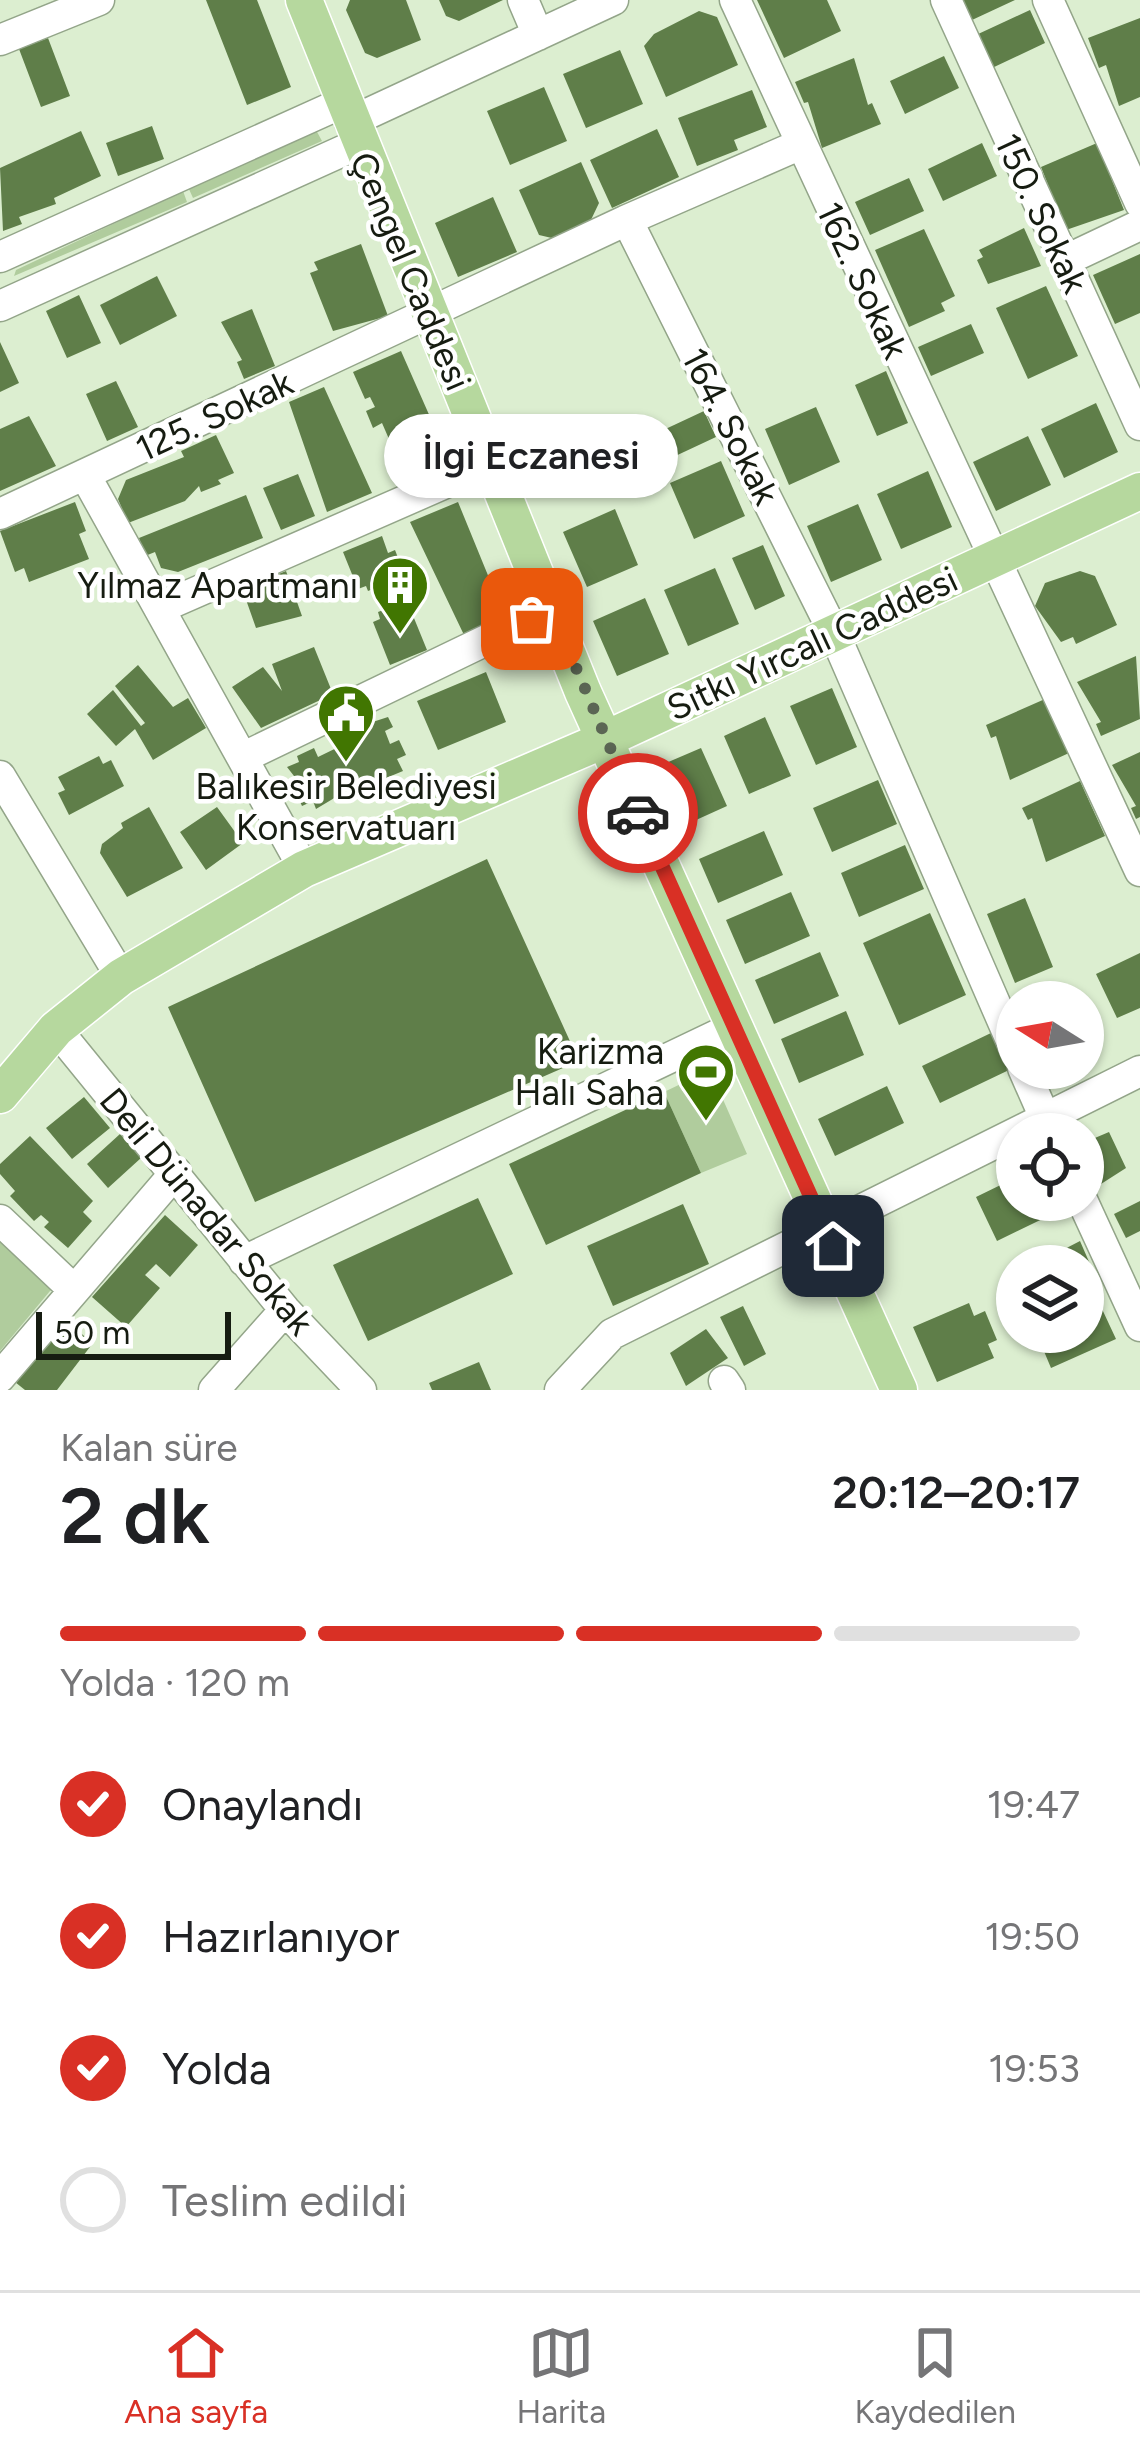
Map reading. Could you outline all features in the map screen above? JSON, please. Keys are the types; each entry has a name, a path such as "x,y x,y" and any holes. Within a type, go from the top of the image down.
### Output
{"main road":[{"name":"Çengel Caddesi","path":"304,0 604,740 899,1390"},
{"name":"Sıtkı Yırcalı Caddesi","path":"0,1095 56,1029 121,977 304,869 604,740 1140,491"}],"street":[{"path":"523,0 538,35"},
{"path":"0,306 350,123 613,0"},
{"name":"162. Sokak","path":"735,0 1140,871"},
{"name":"150. Sokak","path":"946,0 1140,425"},
{"path":"1048,0 1140,203"},
{"path":"0,40 95,1"},
{"path":"0,257 350,123"},
{"name":"125. Sokak","path":"0,514 627,220 799,145"},
{"name":"164. Sokak","path":"627,220 834,633 996,1006"},
{"path":"1064,261 1140,224"},
{"path":"160,608 491,463"},
{"path":"85,476 304,869"},
{"path":"244,757 551,609"},
{"path":"0,776 121,977"},
{"path":"244,1261 734,1027"},
{"name":"Deli Dünadar Sokak","path":"56,1029 285,1310 361,1390"},
{"path":"1070,1113 1140,1071"},
{"path":"575,1384 612,1334 996,1151"},
{"path":"0,1377 176,1172"},
{"path":"0,1220 74,1290"},
{"path":"1092,1221 1140,1326"},
{"path":"214,1390 285,1310"}],"green space":[{"path":"316,130 322,141 193,198 188,187"},
{"path":"183,191 187,202 14,276 16,270"},
{"name":"Karizma Halı Saha","path":"710,1070 747,1154 701,1173 664,1092"},
{"path":"0,1237 55,1285 0,1351"}],"building":[{"path":"206,0 257,0 291,87 247,105"},
{"path":"350,0 406,0 421,40 377,58 365,53 346,10"},
{"path":"439,0 503,0 459,21 446,16"},
{"path":"757,0 827,0 841,31 784,58"},
{"path":"963,0 1015,0 972,20"},
{"path":"1030,10 1045,43 992,68 976,35"},
{"path":"699,11 717,17 738,65 666,97 644,46 654,34"},
{"path":"1140,18 1140,97 1119,106 1106,65 1099,68 1088,38"},
{"path":"48,38 70,96 41,107 19,49"},
{"path":"620,50 643,104 586,128 563,74"},
{"path":"944,56 959,88 905,114 890,81"},
{"path":"854,58 868,105 872,103 881,124 822,148 808,102 804,103 795,82"},
{"path":"544,87 567,141 510,165 487,111"},
{"path":"752,90 767,127 734,140 738,150 697,166 678,118"},
{"path":"152,126 164,159 118,176 106,143"},
{"path":"657,129 679,177 612,208 590,160"},
{"path":"81,131 101,176 54,198 56,204 19,217 22,224 3,231 0,168"},
{"path":"982,143 997,176 943,201 928,169"},
{"path":"1097,143 1124,210 1066,230 1041,167"},
{"path":"581,162 599,203 589,224 556,239 539,235 519,190"},
{"path":"909,178 924,211 870,235 855,202"},
{"path":"493,197 517,252 458,277 435,223"},
{"path":"1024,228 1041,266 988,284 977,260 983,257 979,250"},
{"path":"924,229 955,296 941,303 945,311 909,327 875,250"},
{"path":"361,244 388,316 333,331 310,273 318,270 314,262"},
{"path":"1140,254 1140,313 1115,324 1093,275"},
{"path":"157,276 177,316 120,345 100,305"},
{"path":"1046,286 1078,356 1028,379 996,308"},
{"path":"79,295 101,343 67,358 46,311"},
{"path":"252,309 275,366 244,379 237,362 242,360 221,322"},
{"path":"971,324 984,353 931,376 918,347"},
{"path":"0,342 19,383 0,392"},
{"path":"401,351 449,460 424,472 421,464 397,475 392,466 399,462 382,423 373,428 366,411 375,407 370,397 365,399 353,372"},
{"path":"886,371 908,423 877,436 855,385"},
{"path":"116,381 138,427 107,441 86,394"},
{"path":"324,387 372,493 327,512 289,402"},
{"path":"1096,403 1118,452 1064,478 1041,429"},
{"path":"816,407 840,462 789,485 765,429"},
{"path":"704,411 716,437 654,466 642,440"},
{"path":"29,416 56,466 0,491 0,429"},
{"path":"216,435 234,473 201,492 199,486 185,501 128,523 118,499 126,480 184,457 181,451"},
{"path":"1028,436 1051,485 996,511 973,462"},
{"path":"721,461 745,516 694,539 670,483"},
{"path":"928,471 952,527 901,549 877,494"},
{"path":"298,474 315,516 281,530 263,488"},
{"path":"246,495 263,538 178,572 161,568 155,552 145,556 139,538"},
{"path":"75,502 86,531 79,534 89,559 29,582 24,568 15,572 0,531"},
{"path":"458,502 505,617 464,635 410,522"},
{"path":"858,504 882,560 831,582 807,526"},
{"path":"615,509 638,565 587,587 563,532"},
{"path":"382,536 388,553 395,550 405,576 368,591 366,586 358,589 343,552"},
{"path":"763,545 785,596 755,610 732,558"},
{"path":"715,568 739,624 688,646 664,590"},
{"path":"286,571 302,616 256,628 244,594 251,591 249,586"},
{"path":"1080,571 1095,576 1117,625 1076,644 1073,637 1061,642 1035,606 1045,583"},
{"path":"645,598 669,654 617,676 593,621"},
{"name":"Yılmaz Apartmanı","path":"407,601 427,650 390,665 373,622 380,619 378,612"},
{"path":"314,647 333,694 261,728 232,687 263,667 282,691 272,664"},
{"path":"1136,656 1140,719 1101,736 1096,724 1101,722 1077,682"},
{"path":"138,665 173,707 188,698 206,728 153,760 135,729 116,746 87,714 113,690 141,726 145,723 115,686"},
{"path":"486,672 506,722 438,750 417,701"},
{"path":"832,688 857,747 816,765 790,706"},
{"path":"1045,699 1069,753 1010,780 996,736 991,738 986,725"},
{"name":"Balıkesir Belediyesi Konservatuarı","path":"388,717 393,727 385,731 390,744 399,740 406,755 397,759 403,771 374,783 371,776 316,809 313,801 302,806 294,788 301,785 287,767 299,762 297,756 314,748 318,757 355,739 351,729"},
{"path":"765,717 791,776 749,794 724,736"},
{"path":"701,748 727,806 685,825 659,766"},
{"path":"1140,752 1140,817 1136,819 1131,808 1136,806 1112,765"},
{"path":"99,756 103,764 111,760 124,786 69,815 58,793 65,790 58,777"},
{"path":"878,780 897,824 832,852 813,808"},
{"path":"1080,781 1105,836 1046,862 1032,818 1028,820 1022,808"},
{"path":"149,807 183,868 127,897 100,853 102,844 123,828 121,823"},
{"path":"217,807 243,843 206,870 180,832"},
{"path":"764,831 783,875 718,903 699,859"},
{"path":"905,845 924,889 859,917 841,873"},
{"path":"487,859 579,1061 255,1202 168,1007"},
{"path":"791,892 810,936 745,964 726,920"},
{"path":"1025,898 1053,967 1014,981 987,914"},
{"path":"930,913 966,995 899,1025 863,943"},
{"path":"820,952 839,996 774,1024 755,980"},
{"path":"1140,953 1140,1008 1117,1018 1104,981 1096,974"},
{"path":"846,1011 864,1055 799,1083 781,1039"},
{"path":"991,1033 996,1043 996,1076 940,1103 922,1066"},
{"path":"887,1086 904,1123 835,1156 818,1119"},
{"path":"664,1092 701,1173 546,1245 509,1164"},
{"path":"84,1097 110,1128 72,1159 46,1128"},
{"path":"1109,1132 1126,1168 1104,1182 1104,1134"},
{"path":"120,1134 141,1158 108,1188 87,1164"},
{"path":"30,1136 93,1201 83,1212 92,1221 68,1248 44,1227 49,1222 41,1215 34,1221 10,1196 15,1191 0,1174 0,1164"},
{"path":"996,1187 996,1221 1038,1221 997,1241 976,1197"},
{"path":"478,1198 513,1274 368,1341 333,1265"},
{"path":"1140,1201 1140,1231 1126,1238 1114,1214"},
{"path":"683,1204 709,1264 613,1306 587,1246"},
{"path":"165,1215 198,1245 170,1277 156,1264 145,1275 160,1288 126,1327 92,1297"},
{"path":"969,1303 974,1316 985,1311 996,1338 988,1344 994,1358 937,1382 913,1327"},
{"path":"743,1306 766,1354 744,1366 720,1317"},
{"path":"1104,1313 1116,1339 1104,1344"},
{"path":"64,1320 93,1343 57,1390 25,1390 15,1382"},
{"path":"706,1329 728,1358 686,1386 670,1353"},
{"path":"1045,1353 1085,1353 1051,1368"},
{"path":"479,1362 491,1390 432,1390 429,1383"}],"way so far":[{"path":"532,619 551,609 638,813"}],"place":[{"name":"İlgi Eczanesi","path":"532,619"},
{"name":"Yılmaz Apartmanı","path":"400,636"},
{"name":"Balıkesir Belediyesi Konservatuarı","path":"346,764"},
{"name":"Karizma Halı Saha","path":"706,1123"}],"route":[{"path":"638,813 833,1246"}]}
